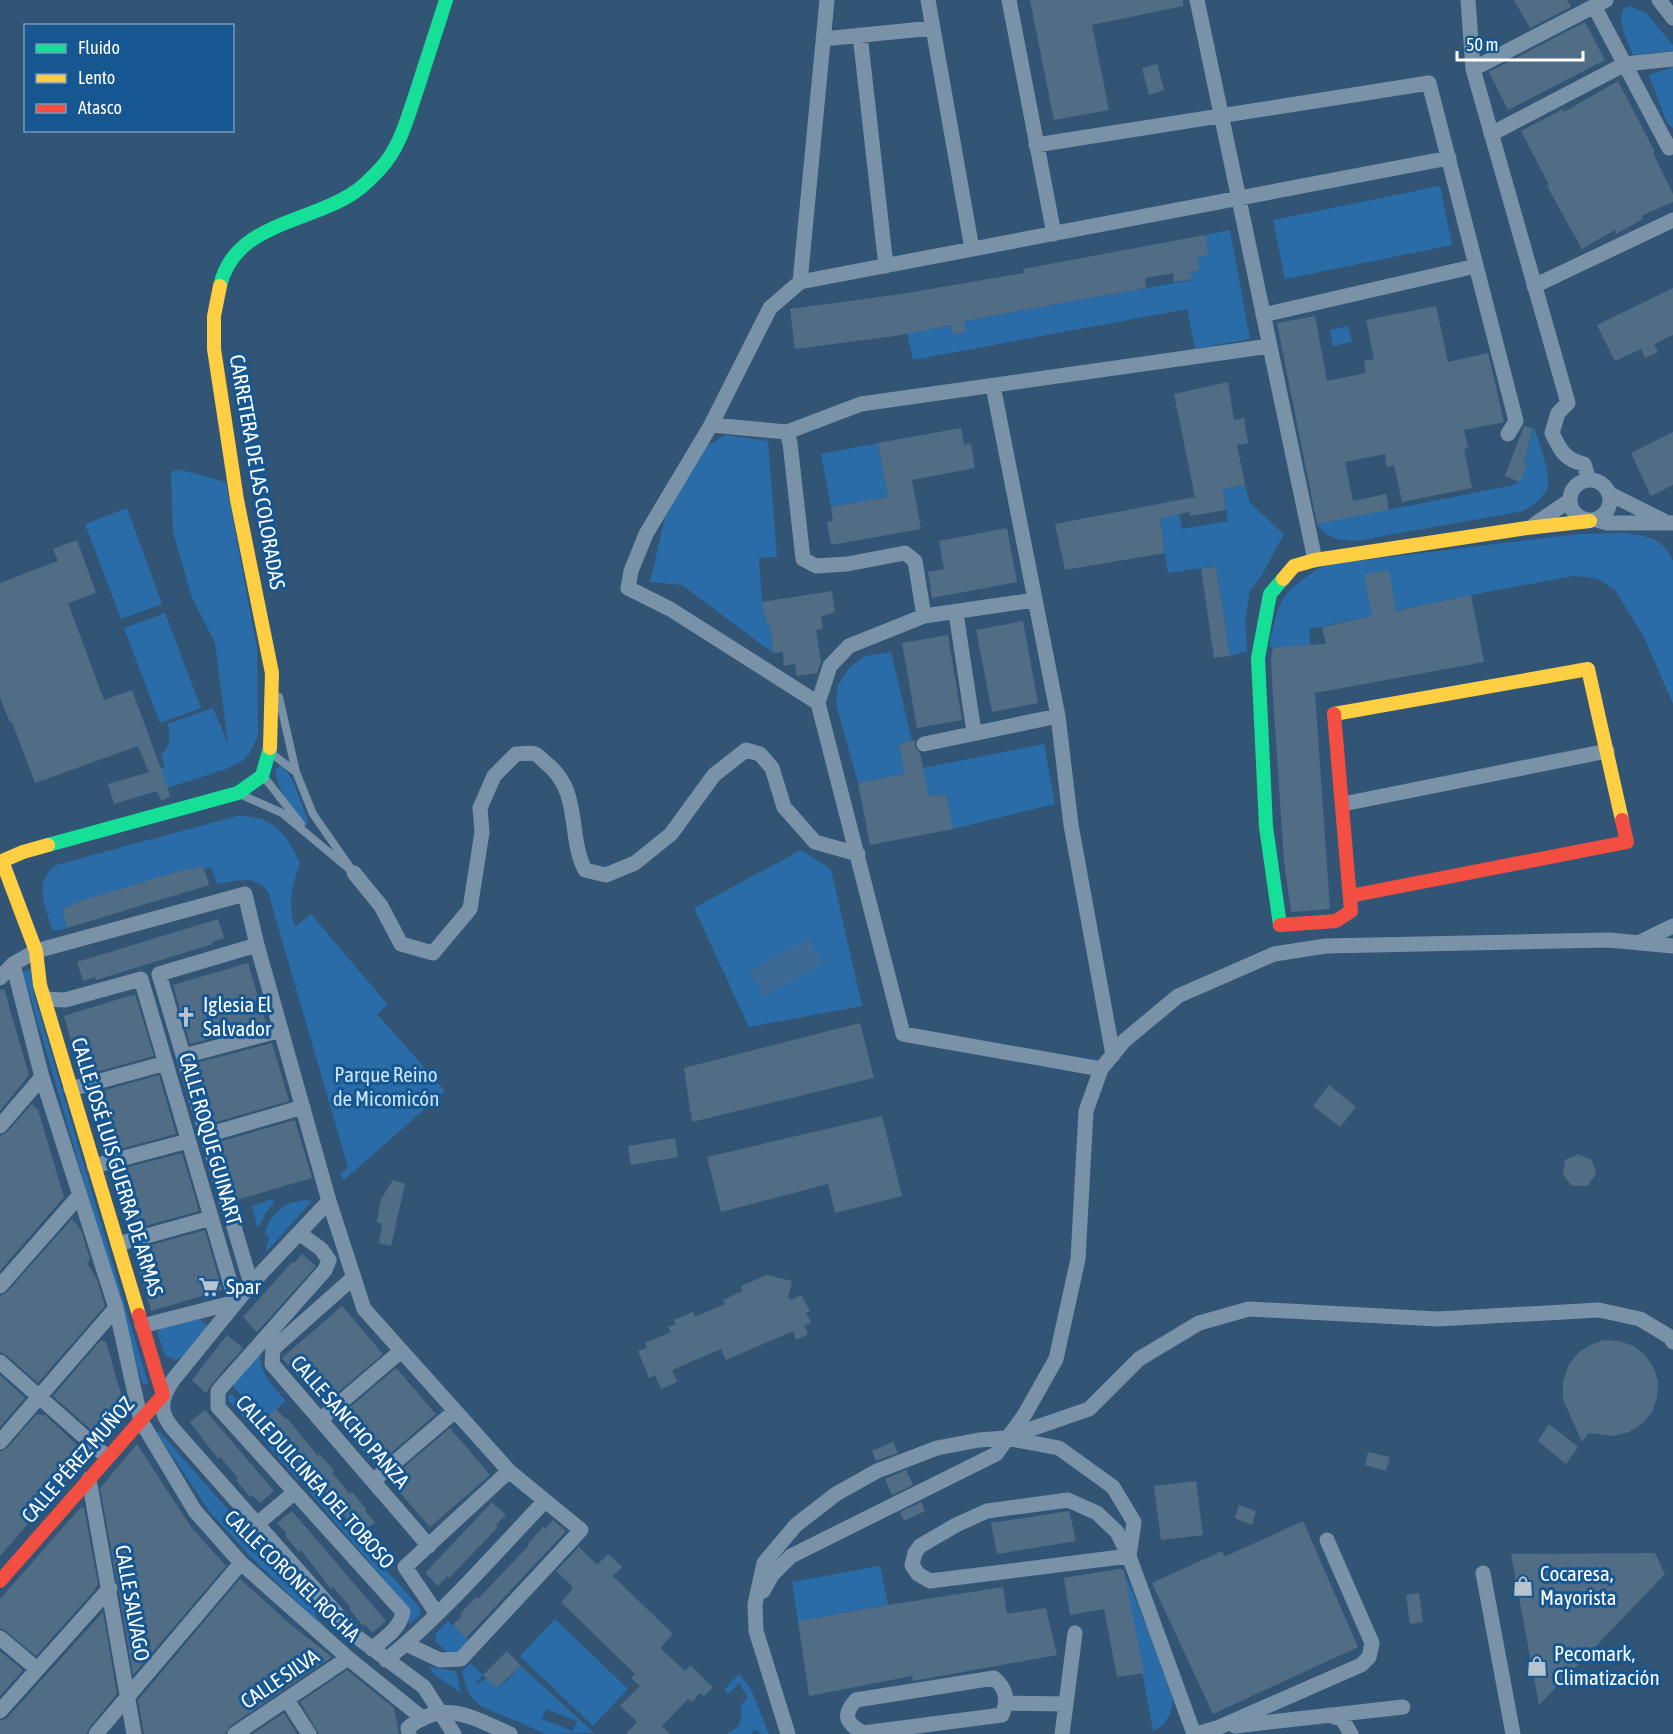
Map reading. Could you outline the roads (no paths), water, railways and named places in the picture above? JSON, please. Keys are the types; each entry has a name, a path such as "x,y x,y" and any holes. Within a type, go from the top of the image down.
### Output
{"street":[{"name":"CARRETERA DE LAS COLORADAS","path":"262,776 270,754 272,673 237,500 214,350 214,316 223,274 240,250 266,230 325,207 356,191 380,169 392,154 404,128 446,0"},
{"path":"800,282 827,0"},
{"path":"928,0 972,249"},
{"path":"1009,0 1054,234"},
{"path":"1197,0 1315,560"},
{"path":"1468,0 1473,69 1568,403 1558,413 1552,433 1562,454 1575,462 1584,464 1589,480"},
{"path":"1659,0 1673,18"},
{"path":"1473,69 1600,3 1625,64 1669,148 1673,146"},
{"path":"823,39 933,28"},
{"path":"860,35 886,266"},
{"path":"1491,134 1625,64 1673,58"},
{"path":"1036,144 1430,83 1516,422 1508,434"},
{"path":"818,703 670,609 628,588 631,571 646,534 711,425 770,308 800,282 1449,158"},
{"path":"1534,286 1673,220"},
{"path":"1263,315 1476,267"},
{"path":"711,425 788,432 861,404 1270,346"},
{"path":"993,386 1058,716 1071,825 1113,1055"},
{"path":"788,432 803,559 816,566 847,564 905,554 915,561 924,616"},
{"path":"1589,480 1601,483 1610,494 1670,523 1607,523 1578,517 1571,507 1570,495 1577,485 1589,480"},
{"path":"1350,896 1627,842 1588,669 1333,714 1351,911 1336,921 1280,926 1266,827 1258,658 1270,594 1294,566 1315,560 1593,520 1602,517 1610,507 1610,494"},
{"path":"1527,528 1547,518 1569,501"},
{"path":"1035,600 924,616 849,646 830,666 818,703 903,1034 1101,1069"},
{"path":"956,613 974,732"},
{"path":"924,744 1058,716"},
{"path":"354,873 381,906 401,944 433,953 470,909 482,832 480,808 494,776 516,754 535,754 557,771 572,806 579,857 585,870 606,875 635,863 671,834 714,775 746,750 760,754 772,768 784,807 815,842 858,854"},
{"path":"1343,804 1606,751"},
{"path":"1,858 238,793 262,776"},
{"name":"CALLE JOSÉ LUIS GUERRA DE ARMAS","path":"1,858 36,951 40,985 163,1395"},
{"path":"0,978 13,964 36,951 245,894 257,945 329,1201 364,1309 509,1472 581,1530 461,1659 440,1660 406,1644"},
{"path":"1638,943 1673,926"},
{"path":"755,1604 772,1575 791,1556 996,1454 1025,1414 1056,1359 1078,1259 1086,1111 1101,1069 1125,1041 1178,996 1274,954 1326,946 1609,940 1673,946"},
{"path":"251,1284 159,974 257,945"},
{"name":"CALLE CORONEL ROCHA","path":"13,964 42,1077 116,1308 141,1421 195,1511 242,1563 348,1658 421,1717"},
{"name":"CALLE ROQUE GUINART","path":"45,999 65,1000 141,979 236,1302"},
{"path":"184,1056 281,1030"},
{"path":"71,1089 166,1063"},
{"path":"0,1126 42,1077"},
{"path":"207,1135 303,1107"},
{"path":"94,1166 189,1141"},
{"path":"0,1286 79,1196"},
{"path":"329,1201 236,1302 163,1395 162,1410 170,1425 357,1637 424,1687 454,1734"},
{"path":"118,1244 211,1218"},
{"name":"CALLE DULCINEA DEL TOBOSO","path":"299,1233 321,1249 329,1260 326,1269 218,1391 218,1407 403,1612 402,1620 393,1631 372,1649"},
{"name":"CALLE SANCHO PANZA","path":"354,1277 273,1349 272,1364 429,1546"},
{"path":"142,1326 236,1302"},
{"path":"0,1442 116,1308"},
{"path":"1006,1438 1089,1409 1139,1359 1199,1323 1249,1309 1437,1319 1599,1310 1640,1319 1670,1337 1673,1342"},
{"path":"320,1420 401,1351"},
{"path":"0,1362 107,1457"},
{"name":"CALLE PÉREZ MUÑOZ","path":"0,1581 163,1395"},
{"path":"373,1481 455,1411"},
{"path":"788,1734 756,1631 755,1604 764,1563 796,1525 836,1494 877,1471 937,1448 979,1440 1006,1438 1059,1448 1113,1487 1134,1522 1129,1556"},
{"path":"436,1614 405,1567 509,1472"},
{"name":"CALLE SALVAGO","path":"89,1479 134,1734"},
{"path":"257,1524 295,1492"},
{"path":"1129,1556 930,1581 918,1574 912,1565 920,1545 987,1511 1068,1500 1097,1513 1117,1532 1129,1556 1195,1734 1217,1728 1361,1665 1369,1657 1372,1643 1327,1540"},
{"path":"386,1660 436,1614 545,1501"},
{"path":"96,1734 242,1563"},
{"path":"1483,1573 1513,1734"},
{"path":"0,1711 110,1588"},
{"path":"1062,1734 1075,1633"},
{"path":"0,1638 37,1669"},
{"name":"CALLE SILVA","path":"235,1734 348,1658"},
{"path":"994,1678 1001,1684 1006,1703 1002,1714 863,1733 851,1726 848,1719 849,1707 856,1700 994,1678"},
{"path":"287,1700 309,1734"},
{"path":"1006,1703 1066,1704"},
{"path":"1217,1728 1403,1707"},
{"path":"409,1734 408,1728 421,1717 441,1712 459,1712 510,1734"},
{"path":"1328,1715 1342,1719 1351,1734"}],"lane":[{"path":"272,673 286,722 296,772 313,814 354,873"},
{"path":"270,754 296,772"},
{"path":"262,776 311,837"},
{"path":"238,793 282,813 354,873"}],"place":[{"name":"Iglesia El Salvador","path":"186,1017"},
{"name":"Spar","path":"209,1287"},
{"name":"Cocaresa, Mayorista","path":"1523,1586"},
{"name":"Pecomark, Climatización","path":"1537,1666"}],"park label":[{"name":"Parque Reino de Micomicón","path":"386,1087"}]}
